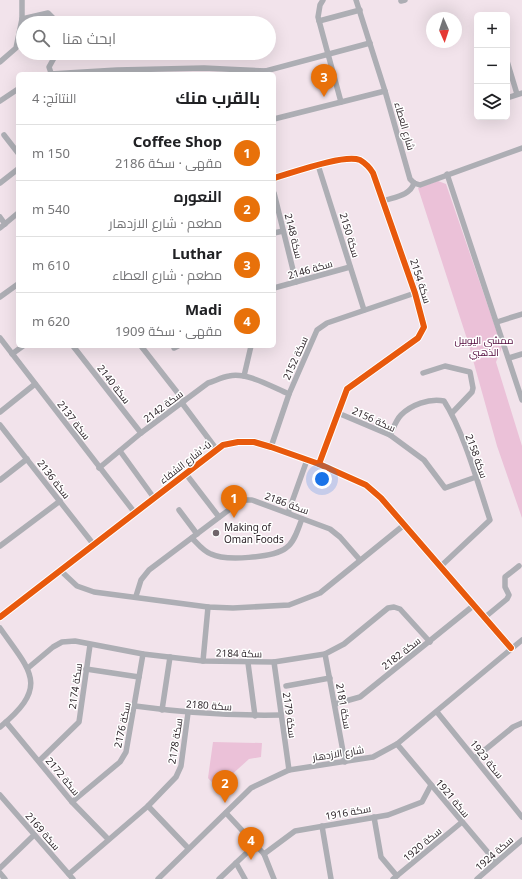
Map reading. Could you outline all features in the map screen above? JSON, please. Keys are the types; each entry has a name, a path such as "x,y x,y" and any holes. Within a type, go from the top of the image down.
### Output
{"street":[{"path":"22,0 22,16"},
{"path":"323,0 318,12 319,21 327,55 342,102"},
{"path":"356,0 385,91"},
{"path":"319,21 360,10"},
{"path":"35,16 48,13 51,16"},
{"path":"262,72 370,43"},
{"path":"0,62 16,48"},
{"path":"50,72 49,66 53,60"},
{"path":"118,72 204,68 266,71"},
{"path":"510,68 520,93 510,97"},
{"name":"شارع العطاء","path":"276,118 385,91 410,179 414,183"},
{"path":"0,100 16,92"},
{"path":"4,135 16,150"},
{"path":"383,201 408,192 413,188 414,183 420,184 522,148"},
{"name":"سكة 2154","path":"276,177 338,160 351,159 360,160 373,173 415,293 424,327 418,338 347,389 319,464"},
{"name":"سكة 2150","path":"318,166 364,310"},
{"path":"0,183 16,171"},
{"path":"447,174 522,400"},
{"name":"سكة 2148","path":"276,201 296,282"},
{"path":"0,228 16,215"},
{"path":"0,217 5,224"},
{"path":"276,233 283,231"},
{"name":"سكة 2146","path":"276,287 350,267"},
{"path":"0,298 16,286"},
{"name":"سكة 2152","path":"272,447 289,394 317,330 327,323 415,293"},
{"path":"497,322 522,314"},
{"name":"سكة 2137","path":"0,338 135,514"},
{"path":"12,354 20,348"},
{"name":"سكة 2140","path":"75,348 141,433"},
{"path":"142,348 217,450"},
{"path":"244,376 251,348"},
{"path":"509,358 522,354"},
{"path":"423,373 445,366 470,372 473,388 472,392 452,413"},
{"name":"سكة 2142","path":"99,468 141,433 208,383 230,375 244,376 289,394"},
{"path":"0,412 36,384"},
{"name":"سكة 2158","path":"390,435 400,416 417,404 434,399 444,401 452,413 490,520 440,567"},
{"name":"سكة 2156","path":"338,413 390,435 424,460 445,488 476,477"},
{"name":"سكة 2136","path":"0,425 94,545"},
{"name":"شارع الشفاء'-ú","path":"0,618 223,445 238,442 254,442 319,464 366,485 382,498 473,606 511,648"},
{"path":"120,451 154,498"},
{"path":"0,480 27,459"},
{"path":"288,513 307,460"},
{"path":"186,474 219,517"},
{"name":"سكة 2186","path":"136,596 141,580 146,572 238,503 246,500 288,513 334,531 360,560"},
{"path":"0,546 60,501"},
{"path":"179,510 204,550 216,556 262,556 287,548 292,542 302,519"},
{"path":"61,570 77,586 94,592 136,596 208,607 233,608 289,605 320,594 404,525"},
{"path":"484,618 508,599 509,595 505,586 506,577 519,566"},
{"name":"سكة 2182","path":"335,704 360,697 473,606"},
{"path":"203,661 208,607"},
{"name":"سكة 2184","path":"28,668 53,647 62,642 75,641 143,654 203,661 248,663 274,662 325,654 344,644 388,608 394,607 400,609 430,642"},
{"path":"0,628 28,668 31,689 27,698 0,727"},
{"name":"شارع الازدهار","path":"158,879 251,788 288,770 373,757 397,744 522,640"},
{"name":"سكة 2174","path":"39,761 79,722 90,645"},
{"name":"سكة 2176","path":"72,802 120,762 126,752 143,654"},
{"name":"سكة 2181","path":"325,654 344,762"},
{"path":"162,710 170,657"},
{"name":"سكة 2179","path":"274,662 288,770"},
{"path":"248,663 255,716"},
{"path":"86,669 139,677"},
{"path":"286,686 330,678"},
{"name":"سكة 2180","path":"135,706 188,713 255,716 281,715"},
{"name":"سكة 1923","path":"437,712 522,817"},
{"name":"سكة 2178","path":"71,877 108,839 148,806 176,777 181,766 188,713"},
{"name":"سكة 2172","path":"6,722 72,802 108,839"},
{"path":"475,758 513,727 522,723"},
{"name":"سكة 1921","path":"397,744 496,862"},
{"name":"سكة 1916","path":"264,854 295,831 388,815 422,802 431,785"},
{"name":"سكة 2169","path":"0,795 71,877"},
{"path":"148,806 188,848"},
{"path":"226,813 264,854 274,879"},
{"path":"374,817 381,857 395,877"},
{"name":"سكة 1920","path":"395,877 462,822"},
{"path":"322,826 331,879"},
{"path":"0,868 34,835"},
{"name":"سكة 1924","path":"477,879 522,840"},
{"path":"219,879 256,844"},
{"path":"236,863 245,879"},
{"path":"0,873 5,879"}],"green space":[{"name":"ممشى اليوبيل الذهبي","path":"438,181 446,184 502,347 496,362 522,446 522,518 497,446 468,342 418,188"},
{"path":"213,742 262,743 261,757 249,759 217,788 208,778"}],"cycle path":[{"path":"276,177 317,165 342,160 360,160 367,166 373,173 415,293 424,327 418,338 347,389 319,464"},
{"path":"0,617 223,445 238,442 254,442 319,464 366,485 381,498 511,648"}],"place":[{"name":"Luthar","path":"324,97"},
{"name":"Coffee Shop","path":"234,518"},
{"name":"Making of Oman Foods","path":"216,533"},
{"name":"النعوره","path":"225,803"},
{"name":"Madi","path":"251,860"}]}
